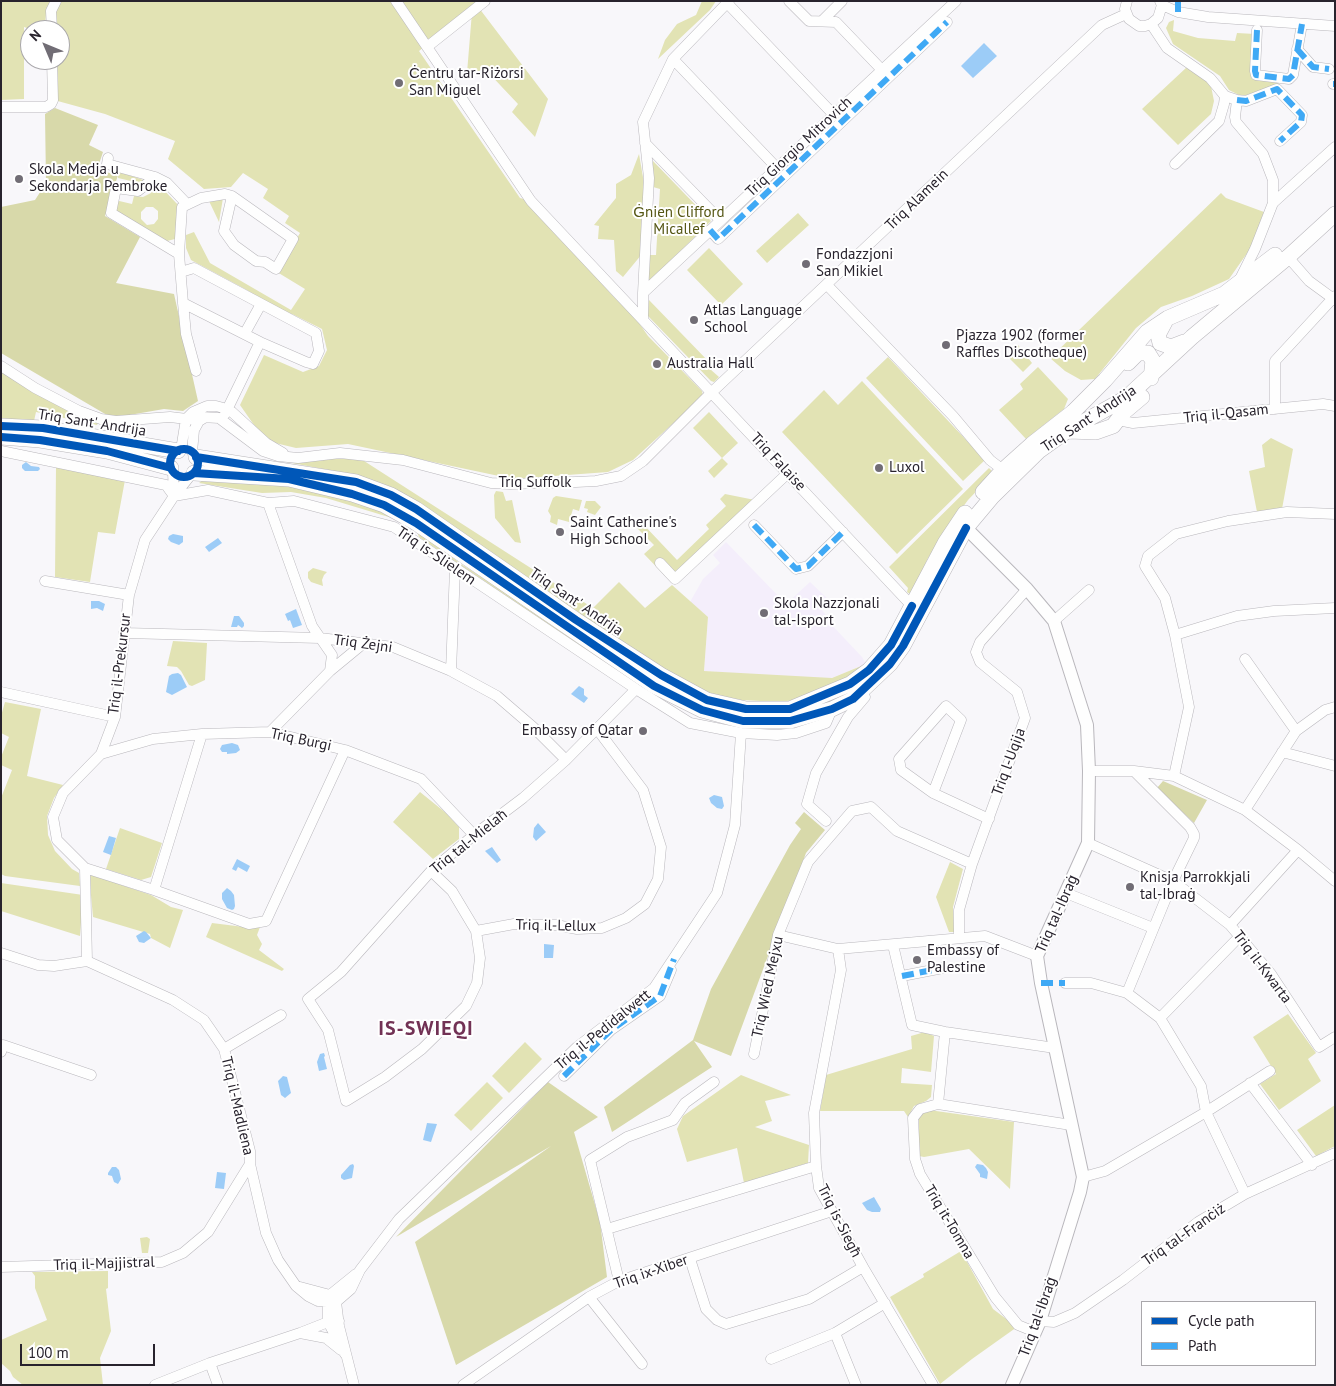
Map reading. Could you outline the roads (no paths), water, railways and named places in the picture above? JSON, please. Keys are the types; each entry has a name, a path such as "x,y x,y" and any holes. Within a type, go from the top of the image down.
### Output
{"highway":[{"name":"Triq Sant' Andrija","path":"1,437 40,440 108,451 172,470 182,477 192,474 289,479 352,494 384,505 416,523 654,686 702,710 743,721 790,721 829,716 853,699 890,664 903,646 966,528 980,509 1064,427 1147,332 1168,318 1224,294 1238,285 1335,201"},
{"path":"1168,318 1159,330 1158,339 1160,343 1167,347 1175,346 1197,334 1288,257 1335,214"},
{"path":"1064,427 1102,431 1113,426 1151,382 1188,352 1197,334"},
{"path":"1064,427 1096,400 1138,352 1146,352 1153,361 1151,382"},
{"name":"Triq Sant' Andrija","path":"1,426 43,428 356,482 391,495 416,509 576,620 662,675 707,700 746,709 790,709 850,684 870,670 891,645 958,522 973,502 1003,470 1032,444 1126,398 1151,382"},
{"path":"172,470 171,458 187,452 197,465 192,474"}],"main road":[{"name":"Triq tal-Ibraġ","path":"966,528 1026,588 1054,621 1087,725 1089,771 1088,843 1037,956 1082,1177 1080,1192 1037,1327 1012,1385"}],"street":[{"path":"51,20 51,11 56,1"},
{"name":"Triq Falaise","path":"396,1 531,200 912,606"},
{"path":"427,47 485,1"},
{"path":"789,1 809,21 836,22 882,70"},
{"path":"822,21 842,1"},
{"name":"Triq Giorgio Mitrovich","path":"643,292 956,1"},
{"path":"1127,1 1126,14 1129,19 1139,26 1151,24 1158,18 1161,3 1178,12 1208,17 1335,26"},
{"path":"643,319 649,178 643,122 673,59 728,2 834,115"},
{"name":"Triq Alamein","path":"712,392 1102,25 1126,14"},
{"path":"710,230 718,239 947,22"},
{"path":"1151,24 1167,48 1210,78 1224,96 1246,101 1277,89 1302,115 1301,122 1280,141"},
{"path":"1257,30 1256,75 1288,79 1293,75 1302,24"},
{"path":"1297,49 1313,67 1329,69"},
{"path":"673,59 777,168"},
{"path":"1,107 46,106 51,104 53,100 52,70"},
{"path":"1175,164 1220,118 1224,96"},
{"path":"1237,100 1235,120 1266,159 1273,180 1273,203 1255,249 1238,285"},
{"path":"645,143 720,220"},
{"path":"1273,203 1335,147"},
{"path":"108,158 107,164 155,177 167,183 187,204"},
{"path":"155,177 138,191 116,188 111,213 180,254"},
{"path":"196,371 186,334 183,303 180,254 182,207 201,198 225,194 232,196 293,239 276,269 265,262 256,261 234,245 224,231 232,196"},
{"path":"1275,409 1275,361 1334,298 1309,281 1288,257"},
{"path":"182,272 194,268 316,333 319,351 313,364 260,342 183,303"},
{"path":"827,285 953,416 990,460 1003,470"},
{"path":"245,333 260,304"},
{"path":"187,452 199,421 213,416 222,420 260,342"},
{"path":"1,366 35,388 79,411 100,419 122,421 170,417 195,420 201,417 205,418"},
{"name":"Triq Suffolk","path":"222,420 263,452 271,454 298,458 340,453 402,460 491,483 554,484 596,481 621,476 643,461 712,392"},
{"name":"Triq il-Qasam","path":"1118,420 1133,423 1323,404 1335,406"},
{"path":"187,452 186,419 193,412 207,406 227,409"},
{"name":"Triq Suffolk","path":"227,409 279,452 298,458"},
{"path":"1,452 166,485 174,496"},
{"path":"172,470 174,496"},
{"path":"660,563 675,579 788,473"},
{"name":"Triq il-Prekursur","path":"85,868 57,840 53,817 63,793 101,754 114,716 129,595 145,540 174,496 192,474"},
{"name":"Triq is-Slielem","path":"174,496 208,490 268,503 294,501 394,527 690,723 741,733 777,735 803,731 829,716"},
{"path":"268,503 312,626 332,655 330,671"},
{"path":"1174,776 1189,707 1175,635 1165,598 1146,566 1148,556 1176,534 1228,521 1286,512 1335,514"},
{"path":"754,525 796,569 808,566 843,532"},
{"path":"451,671 455,569"},
{"path":"45,581 129,595"},
{"name":"Triq l-Uqija","path":"959,938 959,910 972,864 1026,718 1017,692 980,662 976,652 980,642 1026,588"},
{"path":"1054,621 1089,590"},
{"path":"1175,635 1237,616 1274,611 1335,608"},
{"name":"Triq Żejni","path":"124,633 320,638 393,647 451,671 497,696 533,727 566,760"},
{"path":"270,732 330,671 364,643"},
{"path":"1245,659 1296,731"},
{"path":"826,821 807,804 816,773 858,703 878,684 890,664"},
{"name":"Triq tal-Mielaħ","path":"476,931 480,958 477,983 466,1006 422,1049 385,1077 346,1100 328,1030 308,999 341,972 432,871 474,835 523,798 566,760 636,689"},
{"path":"1,692 114,716"},
{"path":"933,793 961,720 946,706 899,759 901,770 933,793 989,818"},
{"path":"1245,810 1296,731 1325,710 1335,707"},
{"path":"829,716 843,727"},
{"name":"Triq il-Lellux","path":"476,931 514,924 602,928 626,918 645,904 658,879 660,847 643,790 597,729"},
{"name":"Triq Burgi","path":"101,754 153,739 202,734 270,732 345,750 421,779 474,835"},
{"name":"Triq il-Pedidalwett","path":"332,1300 351,1288 360,1270 399,1219 577,1047 654,988 717,894 735,826 741,733"},
{"path":"154,890 202,734"},
{"path":"1,953 38,965 54,966 87,961 85,868 249,924 266,921 345,750"},
{"path":"1282,752 1335,766"},
{"path":"1089,771 1134,771 1174,776 1245,810 1335,881"},
{"path":"1127,993 1153,928 1194,838 1190,827 1134,771"},
{"name":"Triq Wied Mejxu","path":"754,1054 778,935 808,862 852,810 871,807 897,831 972,864"},
{"name":"Triq il-Kwarta","path":"1088,843 1173,882 1230,925 1271,974 1318,1047 1335,1037"},
{"path":"1230,925 1298,850"},
{"path":"432,871 452,891 476,931"},
{"path":"1066,893 1153,928"},
{"path":"778,935 838,949 985,936 1037,956"},
{"path":"1160,1018 1240,936"},
{"path":"894,945 912,1025 945,1032 1055,1048"},
{"name":"Triq is-Siegħ","path":"838,949 841,970 814,1113 816,1166 819,1188 933,1385"},
{"path":"564,1076 611,1030 660,996 674,959"},
{"name":"Triq il-Madliena","path":"87,961 173,1000 204,1020 224,1049 250,1151 250,1164 266,1233 278,1260 296,1286 332,1300"},
{"path":"902,976 943,968"},
{"path":"1065,983 1091,983 1127,993 1160,1018 1201,1086 1206,1112 1245,1194"},
{"path":"224,1049 281,1015"},
{"path":"945,1032 938,1104 1071,1125"},
{"path":"2,1048 91,1075"},
{"path":"1082,1177 1105,1171 1206,1112 1270,1071"},
{"path":"619,1281 590,1160 627,1137 673,1120 685,1104 714,1082"},
{"path":"1250,1083 1312,1165"},
{"name":"Triq it-Tomna","path":"938,1104 920,1108 912,1118 914,1159 920,1174 994,1297 1018,1325 1037,1327"},
{"name":"Triq tal-Franċiż","path":"1037,1327 1075,1313 1123,1280 1198,1222 1245,1194 1335,1153"},
{"name":"Triq il-Majjistral","path":"1,1267 162,1262 183,1253 208,1232 250,1164"},
{"path":"607,1229 816,1166"},
{"name":"Triq ix-Xiber","path":"462,1385 589,1298 619,1281 832,1211"},
{"path":"690,1259 706,1309 717,1320 726,1324 809,1299 863,1267"},
{"path":"589,1298 642,1364"},
{"path":"332,1300 334,1324 354,1385"},
{"path":"770,1359 835,1333 885,1302"},
{"path":"155,1385 210,1363 334,1324"},
{"path":"318,1336 334,1324"},
{"path":"835,1333 856,1385"},
{"path":"300,1334 326,1338 345,1354"},
{"path":"210,1363 218,1385"}],"water":[{"path":"984,43 997,56 973,78 961,66"},
{"path":"26,462 40,469 38,471 25,471 22,465"},
{"path":"173,534 183,536 183,542 179,545 171,542 168,539"},
{"path":"218,538 222,543 209,552 205,547"},
{"path":"91,601 99,601 105,604 103,611 97,608 91,609"},
{"path":"296,609 302,625 293,628 285,614"},
{"path":"234,616 239,616 244,623 242,628 238,625 237,627 231,627"},
{"path":"178,673 187,687 172,695 166,692 169,676"},
{"path":"579,686 584,689 584,695 588,698 584,703 571,694"},
{"path":"232,743 238,745 240,750 236,753 227,754 227,752 222,752 220,749 222,745"},
{"path":"714,795 722,797 724,806 722,809 717,808 711,803 709,798"},
{"path":"538,823 546,832 536,841 533,837 534,828"},
{"path":"109,836 116,838 111,855 103,852"},
{"path":"492,847 501,860 497,863 485,851"},
{"path":"237,859 250,866 247,872 238,867 236,871 232,869"},
{"path":"227,888 234,895 235,906 232,910 227,908 222,899 222,893"},
{"path":"144,931 151,938 144,943 139,942 136,936"},
{"path":"544,944 554,945 553,958 544,958"},
{"path":"324,1053 327,1069 319,1071 317,1062 320,1054"},
{"path":"283,1076 287,1077 291,1093 285,1098 281,1095 278,1081"},
{"path":"427,1123 437,1124 431,1142 423,1140"},
{"path":"353,1164 352,1178 344,1180 341,1178 341,1175"},
{"path":"977,1164 983,1165 986,1168 988,1172 987,1179 980,1177 975,1167"},
{"path":"112,1167 116,1167 119,1170 121,1179 118,1184 114,1182 112,1176 108,1175"},
{"path":"217,1172 226,1173 224,1189 215,1188"},
{"path":"874,1197 881,1209 880,1212 867,1210 862,1203"}],"place":[{"name":"Ċentru tar-Riżorsi San Miguel","path":"399,83"},
{"name":"Skola Medja u Sekondarja Pembroke","path":"19,179"},
{"name":"Fondazzjoni San Mikiel","path":"806,264"},
{"name":"Atlas Language School","path":"694,320"},
{"name":"Pjazza 1902 (former Raffles Discotheque)","path":"946,345"},
{"name":"Australia Hall","path":"657,364"},
{"name":"Luxol","path":"879,468"},
{"name":"Saint Catherine's High School","path":"560,532"},
{"name":"Skola Nazzjonali tal-Isport","path":"764,613"},
{"name":"Embassy of Qatar","path":"643,731"},
{"name":"Knisja Parrokkjali tal-Ibraġ","path":"1130,887"},
{"name":"Embassy of Palestine","path":"917,960"}],"district":[{"name":"IS-SWIEQI","path":"426,1029"}],"park label":[{"name":"Ġnien Clifford Micallef","path":"679,222"}]}
